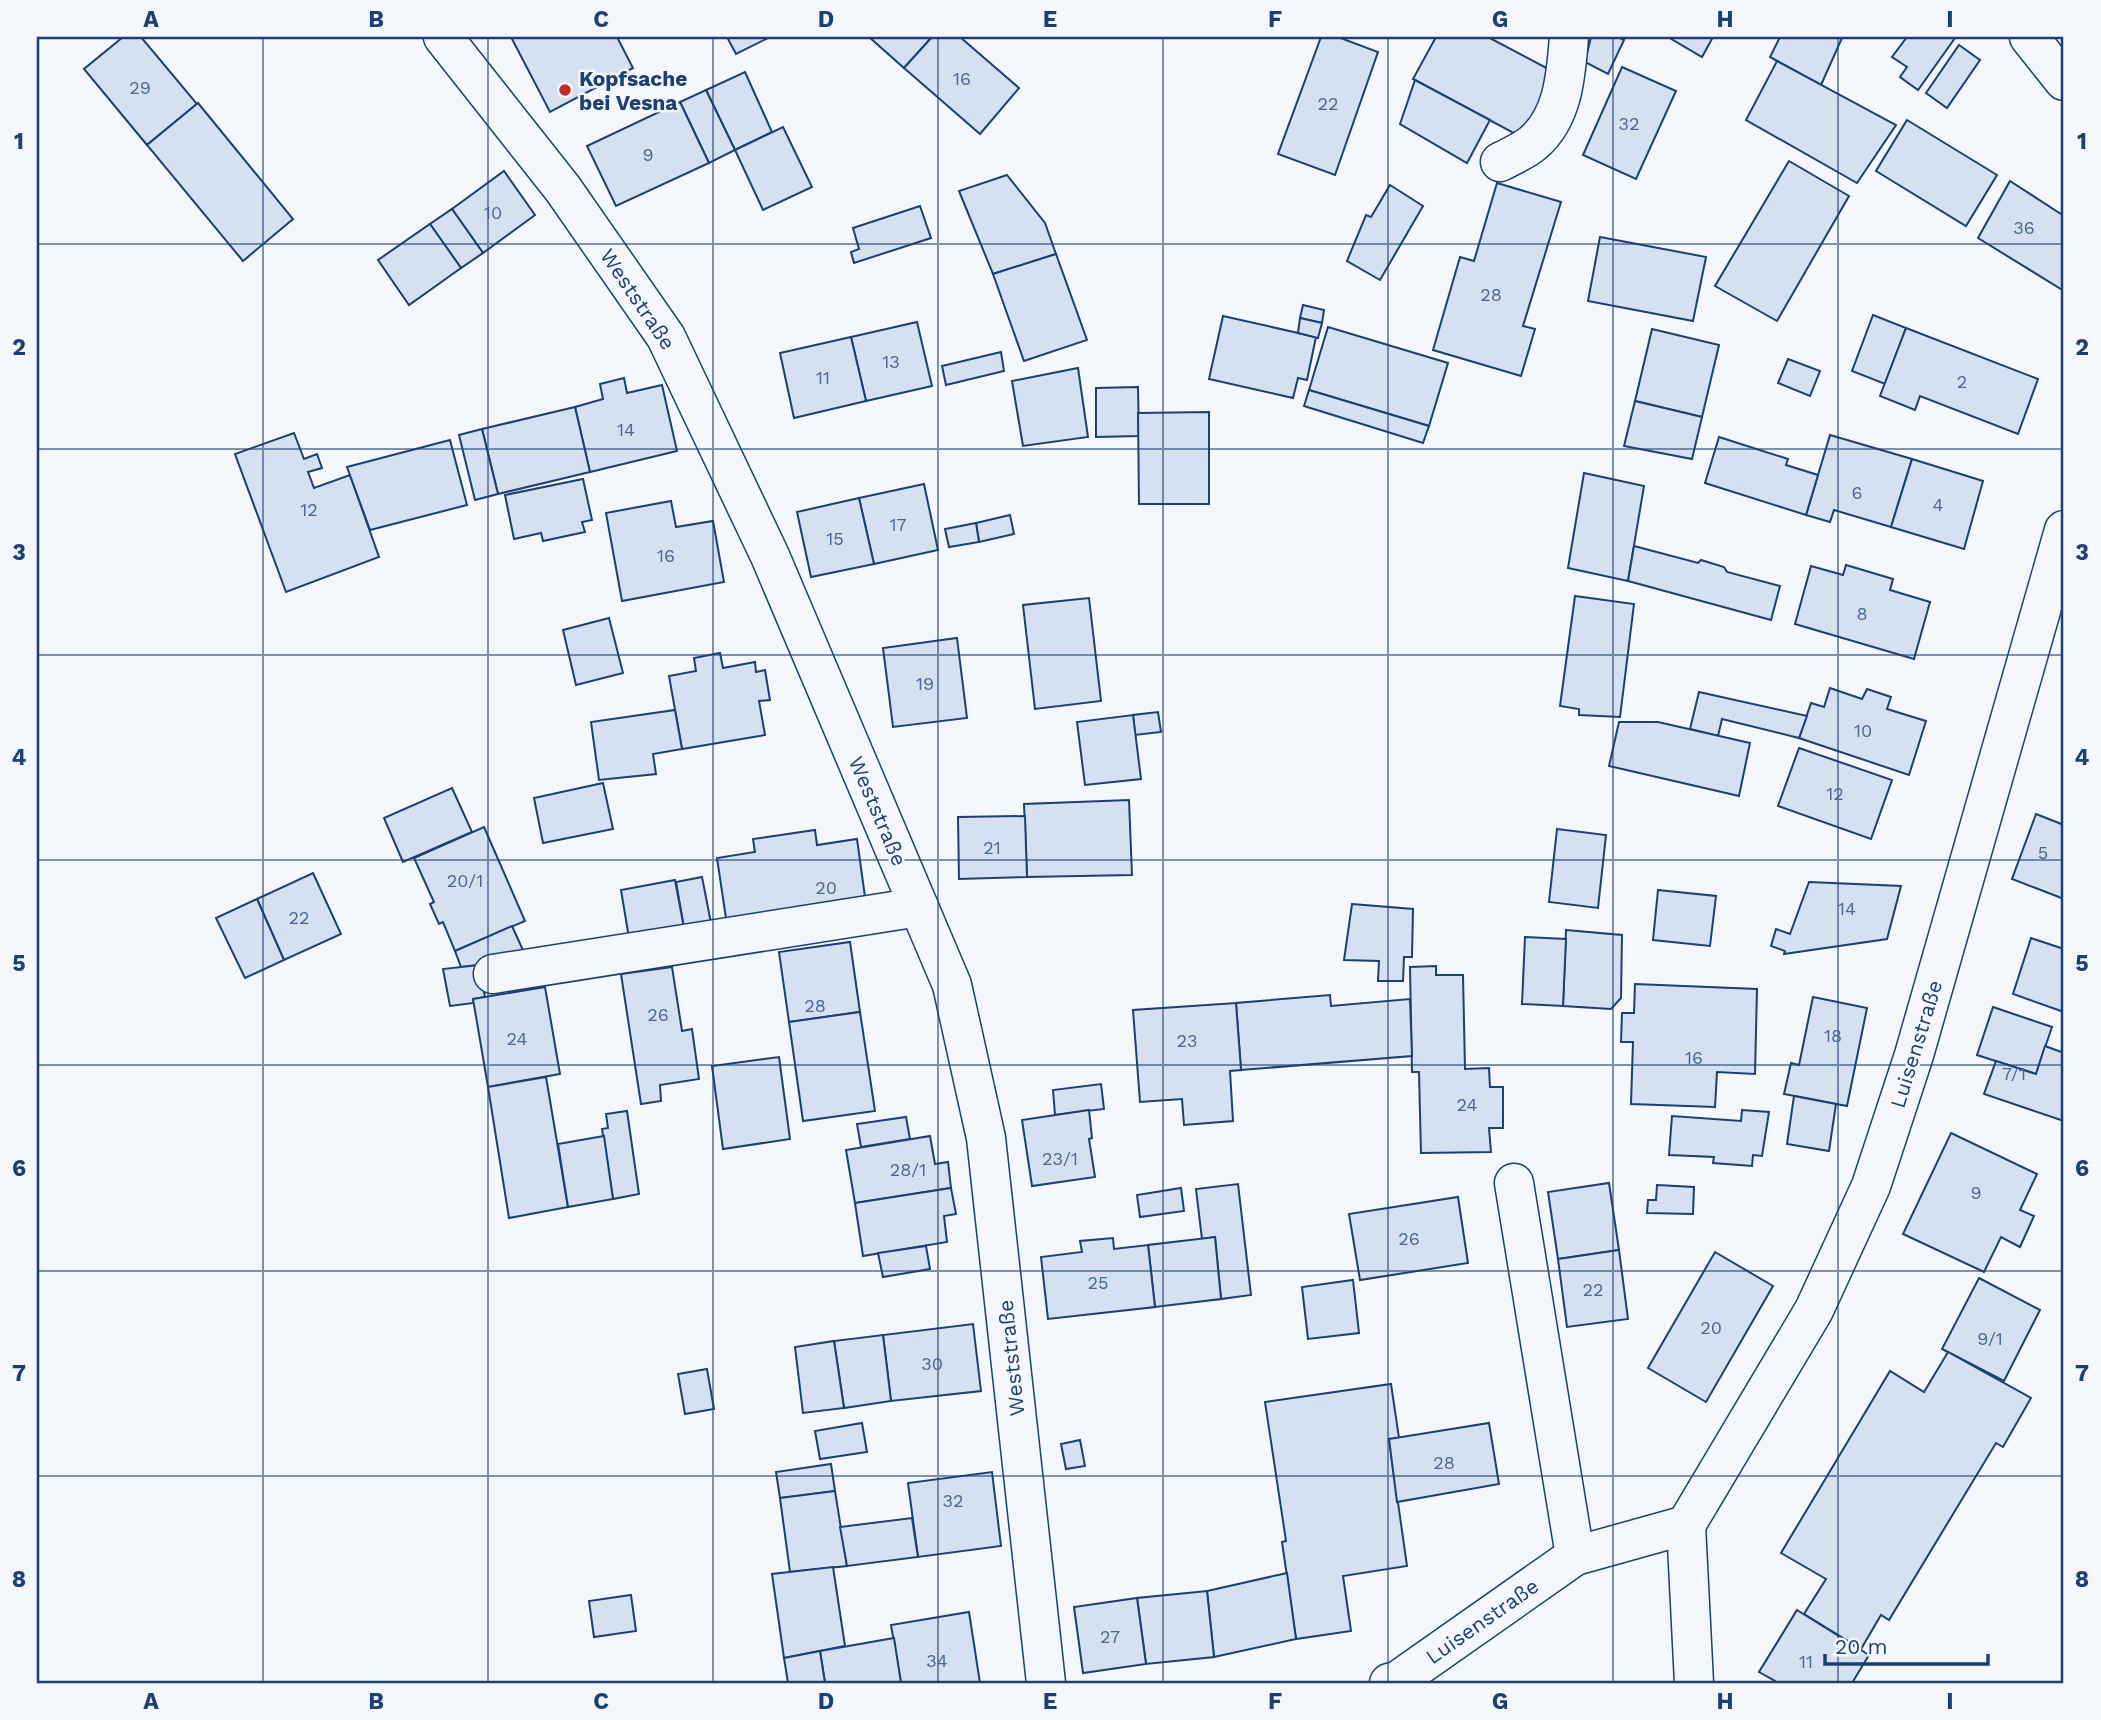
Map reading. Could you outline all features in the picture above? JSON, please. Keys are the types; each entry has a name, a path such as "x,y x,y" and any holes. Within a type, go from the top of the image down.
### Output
{"street":[{"name":"Weststraße","path":"443,37 563,190 666,337 770,556 952,985 986,1138 1046,1683"},
{"path":"1500,162 1533,143 1547,127 1560,102 1569,37"},
{"path":"2029,37 2064,81"},
{"name":"Luisenstraße","path":"1389,1683 1397,1681 1574,1556 1686,1525 1814,1310 1871,1186 1914,1055 2064,530"},
{"path":"494,974 919,907"},
{"path":"1514,1184 1574,1556"},
{"path":"1686,1525 1694,1683"}],"building":[{"path":"123,37 141,37 197,104 147,145 84,69"},
{"name":"Kopfsache bei Vesna","path":"511,37 617,37 633,68 550,112"},
{"path":"727,37 770,37 736,54"},
{"path":"869,37 932,37 904,68"},
{"path":"932,37 960,37 1019,88 980,134 904,68"},
{"path":"1321,37 1338,37 1378,52 1335,175 1278,154"},
{"path":"1436,37 1488,37 1556,73 1521,137 1413,79"},
{"path":"1591,37 1618,37 1624,40 1608,74 1585,62"},
{"path":"1668,37 1713,37 1702,57"},
{"path":"1780,37 1842,38 1821,85 1770,57"},
{"path":"1907,37 1955,38 1918,90 1900,77 1907,67 1892,57"},
{"path":"1959,45 1980,60 1947,108 1926,93"},
{"path":"1777,61 1896,125 1857,183 1746,120"},
{"path":"1622,67 1676,91 1636,179 1583,155"},
{"path":"745,72 772,132 735,150 706,90"},
{"path":"1415,80 1490,120 1467,163 1400,124"},
{"path":"706,90 735,150 709,163 680,102"},
{"path":"680,102 709,163 616,206 587,146"},
{"path":"198,103 293,219 243,261 147,145"},
{"path":"1907,120 1997,175 1966,226 1876,171"},
{"path":"783,127 812,187 763,210 735,150"},
{"path":"1789,161 1849,196 1777,321 1715,286"},
{"path":"504,171 535,215 483,253 452,209"},
{"path":"1007,175 1045,223 1056,254 993,274 959,191"},
{"path":"2010,181 2064,216 2064,291 1978,238"},
{"path":"1497,183 1561,202 1523,326 1535,329 1521,376 1433,350 1460,257 1474,261"},
{"path":"1390,185 1423,206 1380,280 1347,261 1366,215 1371,217"},
{"path":"920,206 931,238 854,263 851,252 859,249 853,228"},
{"path":"452,209 483,253 461,268 430,224"},
{"path":"430,224 461,268 409,305 378,260"},
{"path":"1600,237 1706,257 1693,321 1588,301"},
{"path":"1056,254 1087,340 1024,361 993,274"},
{"path":"1303,305 1324,310 1322,323 1300,318"},
{"path":"1873,315 1906,328 1885,384 1852,371"},
{"path":"1223,316 1316,337 1307,380 1298,378 1293,398 1209,379"},
{"path":"1300,318 1322,323 1318,338 1298,333"},
{"path":"917,322 932,386 866,401 851,337"},
{"path":"1328,327 1448,363 1429,426 1309,390"},
{"path":"1906,328 2038,379 2018,434 1920,396 1915,410 1880,396"},
{"path":"1652,329 1719,345 1702,417 1635,401"},
{"path":"851,337 866,401 794,418 780,353"},
{"path":"1001,352 1004,371 946,385 942,366"},
{"path":"1788,359 1820,371 1810,396 1778,383"},
{"path":"1078,368 1088,437 1023,446 1012,381"},
{"path":"624,378 627,393 662,385 677,451 590,472 575,407 603,399 600,384"},
{"path":"1138,387 1139,436 1096,437 1096,388"},
{"path":"1309,390 1429,426 1423,443 1304,406"},
{"path":"1635,401 1702,417 1692,459 1624,446"},
{"path":"575,407 590,472 498,494 482,429"},
{"path":"1209,412 1209,504 1139,504 1138,413"},
{"path":"482,429 498,494 475,500 459,435"},
{"path":"294,433 304,459 317,454 322,468 308,472 314,488 350,475 379,557 286,592 235,454"},
{"path":"1830,435 1912,459 1891,527 1834,510 1830,522 1806,515"},
{"path":"1719,437 1788,459 1786,465 1818,475 1806,515 1705,483"},
{"path":"450,440 467,505 370,530 347,467"},
{"path":"1912,459 1983,481 1964,549 1891,527"},
{"path":"1584,473 1644,486 1628,581 1568,568"},
{"path":"583,479 592,520 582,522 585,532 543,541 541,533 514,539 505,495"},
{"path":"924,484 938,550 874,564 859,498"},
{"path":"859,498 874,564 811,577 797,512"},
{"path":"671,501 676,527 713,521 724,582 622,601 606,513"},
{"path":"1010,515 1014,534 979,542 976,523"},
{"path":"976,523 979,542 949,547 945,529"},
{"path":"1634,546 1698,563 1701,560 1724,567 1727,572 1780,586 1771,620 1628,581"},
{"path":"1846,565 1893,579 1890,590 1930,602 1914,659 1795,624 1811,566 1843,575"},
{"path":"1575,596 1634,604 1620,717 1579,715 1579,709 1560,706"},
{"path":"1089,598 1101,701 1035,709 1023,605"},
{"path":"609,618 623,673 576,685 563,630"},
{"path":"957,638 967,718 893,727 883,648"},
{"path":"720,653 723,668 755,662 756,672 765,670 770,700 759,701 765,735 682,749 669,676 696,671 694,658"},
{"path":"1830,688 1862,699 1867,689 1891,697 1887,709 1926,721 1909,775 1799,738 1811,703 1824,707"},
{"path":"1699,692 1807,716 1799,738 1722,719 1718,736 1690,729"},
{"path":"675,710 682,749 653,754 656,774 599,780 591,722"},
{"path":"1158,712 1161,732 1135,735 1133,715"},
{"path":"1133,715 1141,779 1085,785 1077,722"},
{"path":"1619,722 1658,722 1750,743 1739,796 1609,766"},
{"path":"1799,748 1892,780 1871,839 1778,806"},
{"path":"603,783 613,829 543,843 534,798"},
{"path":"452,788 472,832 403,862 384,818"},
{"path":"1129,800 1132,875 1027,877 1024,804"},
{"path":"2036,814 2064,825 2064,899 2012,879"},
{"path":"1025,816 1027,877 959,879 958,817"},
{"path":"484,827 525,921 455,951 443,922 439,924 430,904 434,902 414,858"},
{"path":"1557,829 1606,835 1598,908 1549,902"},
{"path":"815,830 817,845 857,839 866,904 727,925 717,858 755,852 753,839"},
{"path":"313,873 341,934 284,960 257,899"},
{"path":"702,877 711,923 684,928 676,882"},
{"path":"675,880 684,928 629,938 621,890"},
{"path":"1809,882 1901,886 1887,939 1784,954 1785,951 1771,946 1776,929 1790,934"},
{"path":"1658,890 1716,896 1710,946 1653,940"},
{"path":"257,899 284,960 245,978 216,918"},
{"path":"1352,904 1413,909 1412,957 1404,957 1403,981 1378,981 1379,961 1344,960"},
{"path":"512,926 527,959 461,967 455,951"},
{"path":"1566,930 1622,935 1621,998 1611,1009 1563,1006"},
{"path":"1525,937 1566,939 1563,1006 1522,1004"},
{"path":"2031,938 2064,949 2064,1012 2013,994"},
{"path":"850,942 860,1012 789,1022 779,952"},
{"path":"479,965 485,997 473,999 474,1003 450,1006 443,969"},
{"path":"1436,966 1436,975 1463,975 1465,1069 1489,1068 1490,1087 1503,1087 1503,1128 1489,1128 1491,1152 1421,1153 1419,1072 1412,1072 1410,967"},
{"path":"672,967 682,1031 692,1029 699,1079 660,1085 661,1101 641,1104 621,974"},
{"path":"1635,984 1757,989 1755,1074 1717,1072 1715,1107 1631,1104 1633,1042 1621,1042 1622,1013 1634,1013"},
{"path":"545,987 560,1074 488,1087 473,999"},
{"path":"1330,995 1331,1006 1410,999 1412,1056 1241,1070 1236,1003"},
{"path":"1813,997 1867,1008 1847,1106 1784,1094 1791,1063 1799,1065"},
{"path":"1236,1003 1241,1070 1230,1071 1233,1121 1184,1125 1182,1099 1140,1102 1133,1010"},
{"path":"1993,1007 2052,1027 2036,1074 1977,1055"},
{"path":"860,1012 875,1111 803,1121 789,1022"},
{"path":"2045,1046 2064,1053 2064,1121 1984,1094 1996,1061 2036,1074"},
{"path":"779,1057 790,1139 723,1149 712,1066"},
{"path":"546,1077 568,1207 509,1218 488,1087"},
{"path":"1101,1084 1104,1109 1055,1115 1053,1090"},
{"path":"1794,1096 1836,1104 1829,1151 1787,1144"},
{"path":"1089,1110 1092,1138 1089,1139 1095,1177 1032,1186 1022,1120"},
{"path":"1742,1110 1769,1112 1762,1156 1753,1155 1752,1166 1713,1163 1714,1157 1669,1155 1672,1116 1741,1121"},
{"path":"627,1111 639,1194 613,1199 602,1129 608,1128 606,1114"},
{"path":"906,1117 910,1139 861,1147 857,1124"},
{"path":"1951,1133 2037,1174 2020,1210 2034,1216 2020,1247 2001,1237 1984,1272 1903,1234"},
{"path":"604,1136 613,1199 568,1207 558,1144"},
{"path":"930,1136 935,1164 948,1162 951,1188 855,1203 846,1150"},
{"path":"1609,1183 1619,1250 1558,1259 1548,1192"},
{"path":"1238,1184 1251,1295 1221,1299 1215,1237 1202,1239 1196,1189"},
{"path":"1657,1185 1694,1187 1693,1214 1647,1213 1648,1200 1656,1200"},
{"path":"951,1188 956,1214 944,1216 947,1242 863,1256 855,1203"},
{"path":"1181,1188 1184,1211 1140,1217 1137,1195"},
{"path":"1458,1197 1468,1263 1360,1280 1349,1214"},
{"path":"1215,1237 1221,1299 1155,1307 1148,1245"},
{"path":"1113,1238 1114,1249 1148,1245 1155,1307 1048,1319 1041,1257 1082,1252 1080,1241"},
{"path":"926,1246 930,1269 883,1277 878,1253"},
{"path":"1619,1250 1628,1319 1567,1327 1558,1259"},
{"path":"1715,1252 1773,1286 1706,1402 1648,1368"},
{"path":"1979,1278 2040,1310 2004,1381 1942,1349"},
{"path":"1353,1280 1359,1333 1308,1339 1302,1287"},
{"path":"973,1324 981,1391 891,1401 883,1335"},
{"path":"883,1335 891,1401 844,1408 834,1341"},
{"path":"834,1341 844,1408 803,1413 795,1347"},
{"path":"1948,1352 2031,1398 2003,1447 1996,1443 1889,1620 1881,1615 1861,1649 1804,1614 1826,1579 1781,1553 1890,1371 1924,1392"},
{"path":"707,1369 714,1409 685,1414 678,1374"},
{"path":"1391,1384 1399,1438 1389,1439 1407,1566 1343,1576 1351,1631 1296,1639 1282,1542 1286,1541 1265,1402"},
{"path":"862,1423 867,1452 820,1459 815,1431"},
{"path":"1489,1423 1499,1484 1397,1502 1389,1439"},
{"path":"1080,1440 1085,1466 1066,1469 1061,1444"},
{"path":"831,1464 835,1491 780,1498 776,1472"},
{"path":"992,1472 1001,1546 918,1557 908,1483"},
{"path":"835,1491 847,1566 790,1572 780,1498"},
{"path":"912,1518 918,1557 847,1566 840,1527"},
{"path":"833,1567 845,1646 784,1658 772,1574"},
{"path":"1287,1573 1296,1639 1214,1657 1207,1591"},
{"path":"1207,1591 1214,1657 1146,1664 1137,1598"},
{"path":"631,1595 636,1631 594,1637 589,1601"},
{"path":"1137,1598 1146,1664 1083,1673 1074,1607"},
{"path":"1797,1610 1869,1655 1852,1683 1774,1683 1775,1681 1759,1672"},
{"path":"969,1612 980,1683 901,1683 891,1625"},
{"path":"894,1638 901,1683 825,1683 820,1651"},
{"path":"820,1651 825,1683 788,1683 784,1658"}],"place":[{"name":"Kopfsache bei Vesna","path":"565,90"}]}
